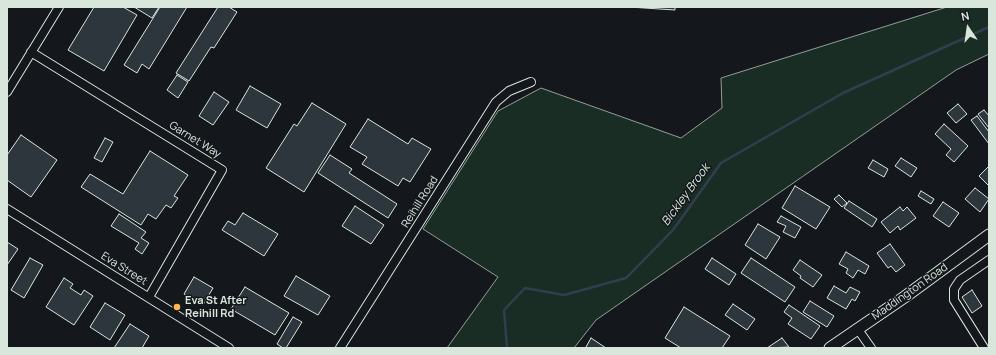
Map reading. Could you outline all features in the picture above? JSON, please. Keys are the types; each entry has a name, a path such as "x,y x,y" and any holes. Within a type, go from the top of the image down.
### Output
{"main road":[{"name":"Maddington Road","path":"830,348 857,328 906,296 989,235"}],"street":[{"path":"7,92 59,7"},
{"name":"Garnet Way","path":"31,52 222,170 149,297"},
{"name":"Reihill Road","path":"340,348 496,102 509,91 531,82"},
{"name":"Eva Street","path":"7,209 229,348"},
{"path":"984,348 954,300 954,289 960,280 989,260"},
{"path":"857,328 871,348"}],"green space":[{"path":"947,7 989,7 989,54 956,70 596,320 574,348 447,348 498,277 423,229 498,111 541,88 681,138 722,108 721,78"}],"building":[{"path":"94,7 123,7 137,15 104,71 68,50"},
{"path":"134,7 159,7 152,18"},
{"path":"160,7 187,7 149,69 142,64 137,73 124,65"},
{"path":"218,7 229,7 237,12 214,48 211,47 189,81 176,73"},
{"path":"629,7 675,7 675,10"},
{"path":"177,75 188,82 178,98 167,90"},
{"path":"250,86 281,104 267,128 236,110"},
{"path":"214,92 229,102 213,125 199,116"},
{"path":"312,103 346,124 304,192 266,168 294,124 297,126"},
{"path":"958,104 967,114 956,123 947,113"},
{"path":"984,110 989,116 989,128 978,114"},
{"path":"977,116 989,132 989,144 971,120"},
{"path":"368,119 408,144 412,138 431,149 410,182 403,178 398,186 362,164 367,157 350,147"},
{"path":"944,124 968,146 954,162 946,155 951,149 935,134"},
{"path":"21,135 57,160 31,197 7,180 7,155"},
{"path":"105,138 113,142 102,162 94,158"},
{"path":"150,151 188,175 174,196 178,198 171,208 166,205 156,219 148,214 141,225 81,187 90,174 123,194"},
{"path":"330,155 352,169 349,173 397,204 388,218 318,173"},
{"path":"901,158 917,168 911,177 895,166"},
{"path":"873,160 888,169 884,177 868,168"},
{"path":"989,166 989,186 979,176"},
{"path":"795,186 830,207 816,229 782,208"},
{"path":"975,188 989,199 980,212 965,199"},
{"path":"921,191 934,199 931,204 918,196"},
{"path":"839,195 847,203 842,207 834,199"},
{"path":"849,201 877,219 872,227 844,208"},
{"path":"943,202 959,213 949,227 933,216"},
{"path":"355,206 384,225 371,244 342,226"},
{"path":"900,207 903,211 907,207 916,218 900,230 898,226 890,233 881,222"},
{"path":"243,213 278,234 264,256 222,230 228,221 235,225"},
{"path":"119,214 146,232 141,238 149,243 142,254 135,249 139,243 111,226"},
{"path":"781,216 801,227 795,238 783,232 786,226 777,222"},
{"path":"758,224 780,237 766,259 745,245"},
{"path":"7,242 18,249 7,265"},
{"path":"890,244 905,265 896,272 891,266 888,268 877,253"},
{"path":"846,252 869,266 865,274 858,270 853,278 846,273 848,269 839,264"},
{"path":"30,258 43,265 24,298 11,290"},
{"path":"712,258 736,274 729,285 705,269"},
{"path":"751,258 795,287 785,302 741,273"},
{"path":"800,260 822,275 813,287 800,278 801,276 793,270"},
{"path":"296,276 330,296 318,315 284,296"},
{"path":"194,277 213,288 203,305 184,294"},
{"path":"64,278 73,284 70,288 81,295 84,290 93,296 74,325 46,307"},
{"path":"834,286 846,293 850,287 860,292 855,301 852,299 846,309 827,298"},
{"path":"245,287 289,313 275,335 231,309"},
{"path":"972,290 982,306 972,313 962,297"},
{"path":"810,301 834,316 827,327 803,312"},
{"path":"105,303 125,315 110,340 90,327"},
{"path":"733,304 755,319 747,330 725,315"},
{"path":"789,305 820,326 811,339 788,324 792,318 784,312"},
{"path":"684,307 730,336 722,348 681,348 665,338"},
{"path":"293,317 302,322 286,348 283,348 277,344"},
{"path":"130,324 149,336 142,348 114,348"},
{"path":"591,338 606,348 586,347"},
{"path":"782,338 789,347 767,348"}],"waterway":[{"name":"Bickley Brook","path":"507,348 504,310 525,288 564,295 626,278 673,230 721,163 843,93 989,27"}],"place":[{"name":"Eva St After Reihill Rd","path":"177,307"}]}
